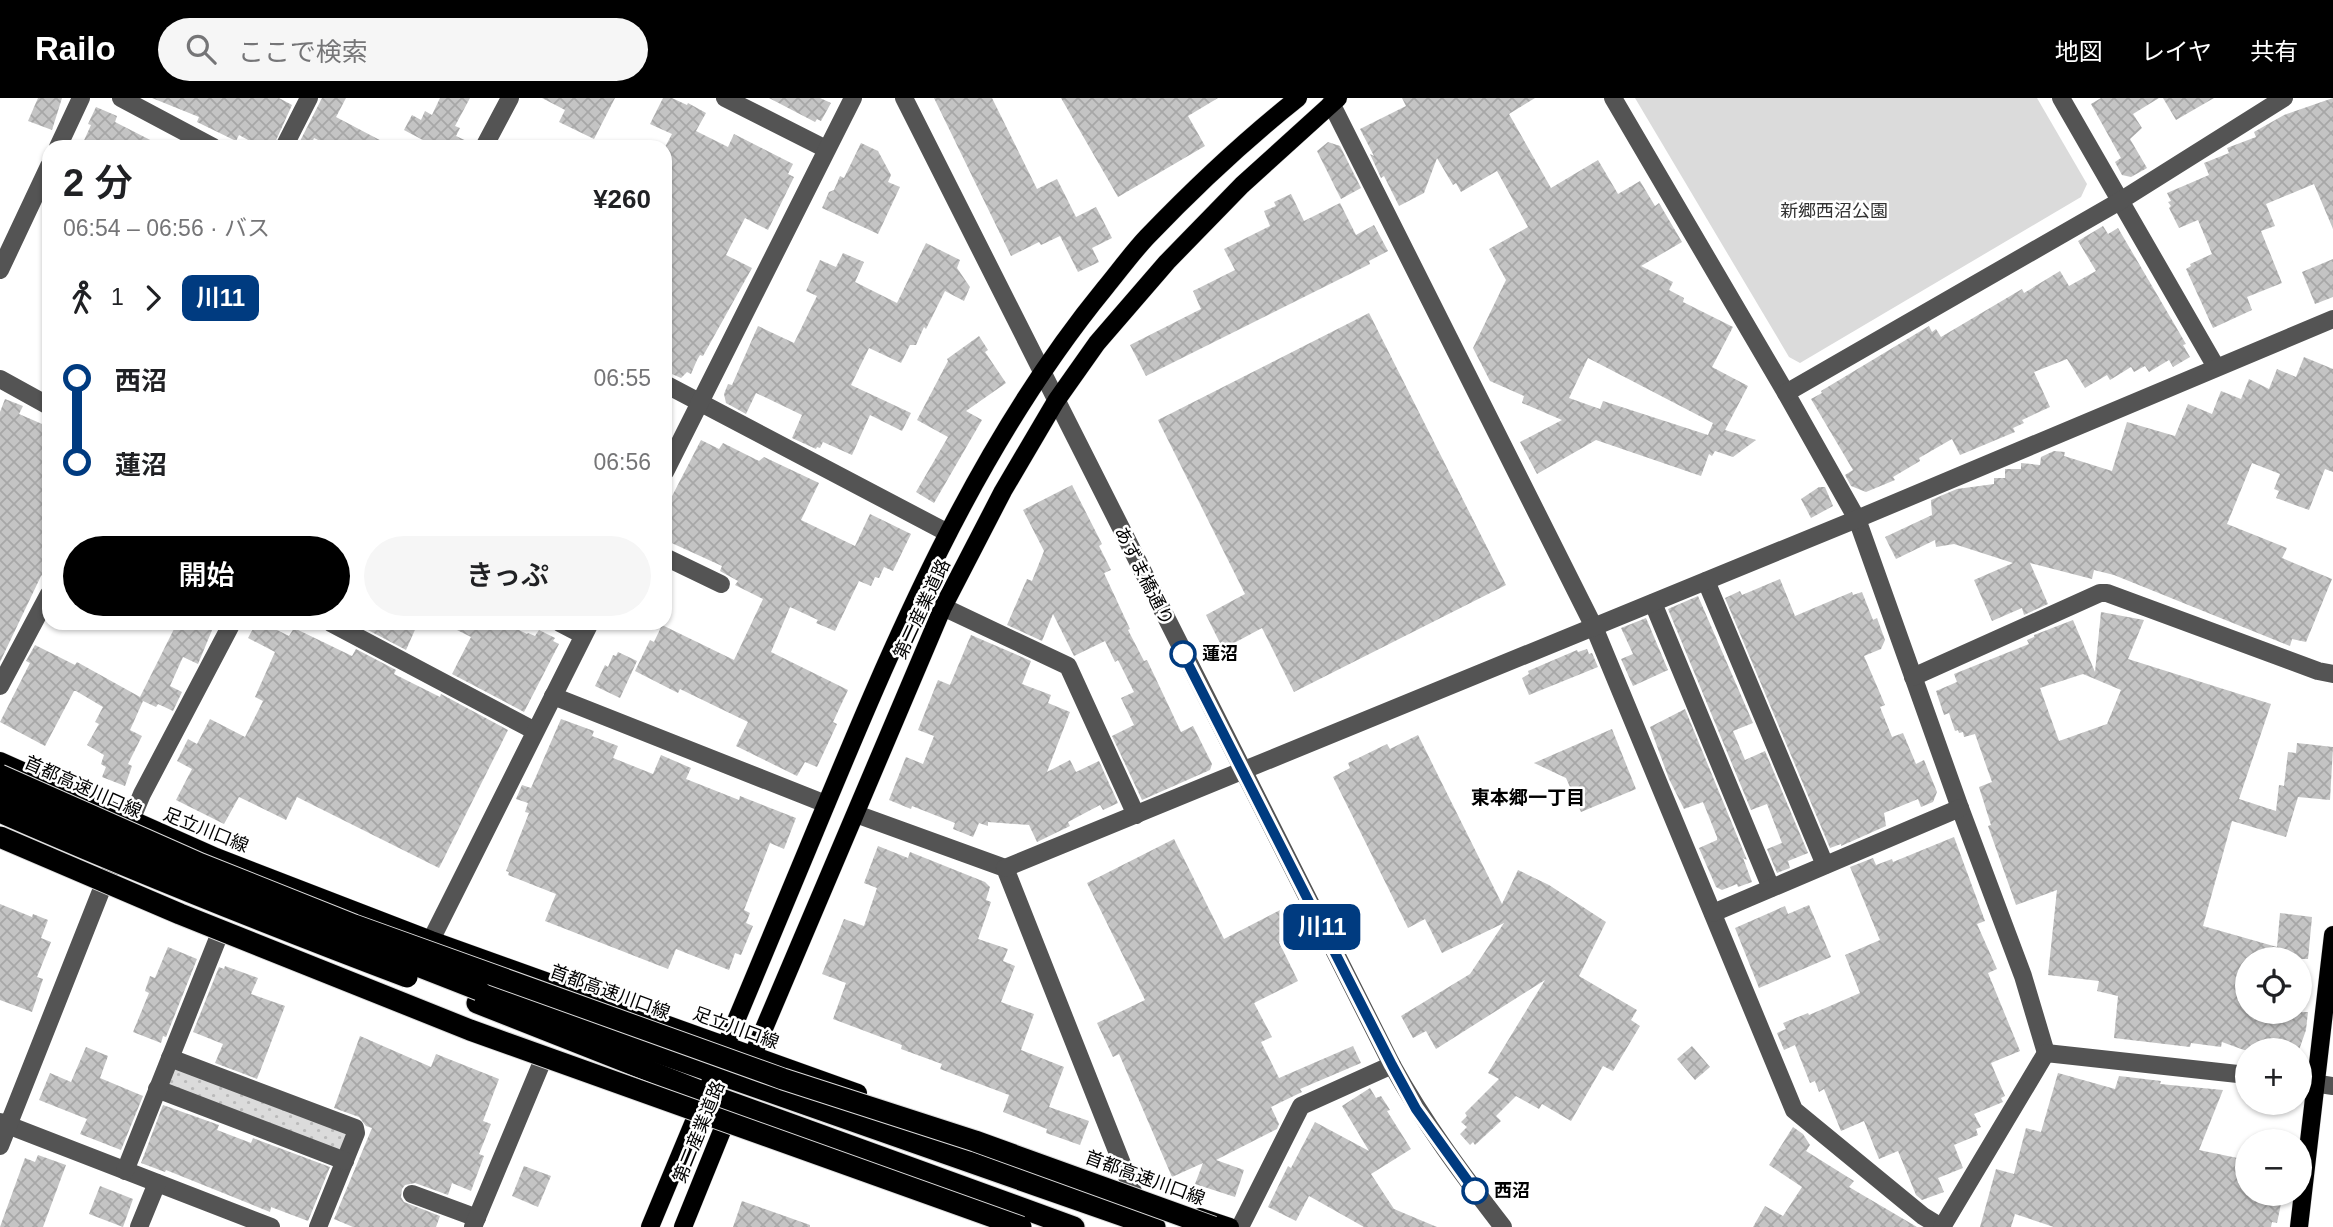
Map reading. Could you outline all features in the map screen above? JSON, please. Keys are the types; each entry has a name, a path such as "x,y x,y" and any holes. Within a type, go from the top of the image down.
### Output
{"highway":[{"name":"首都高速川口線","path":"0,775 201,864 354,925 770,1074 975,1142 1213,1227"},
{"path":"0,792 174,871 705,1093 1074,1227"},
{"path":"0,811 136,872 259,922 477,996 715,1070 1155,1227"},
{"path":"0,836 180,914 470,1030 1021,1227"}],"main road":[{"name":"第二産業道路","path":"650,1227 826,804 916,597 994,449 1042,372 1081,317 1146,238 1272,119 1298,98"},
{"name":"第二産業道路","path":"683,1227 943,607 1003,491 1056,401 1097,343 1167,262 1242,185 1334,100"},
{"name":"足立川口線","path":"0,761 216,858 431,940 1230,1227"},
{"path":"0,847 322,981 694,1120 994,1227"},
{"path":"2299,1227 2333,935"}],"street":[{"path":"61,140 81,98"},
{"path":"121,98 200,140"},
{"path":"288,140 309,98"},
{"path":"488,140 510,98"},
{"path":"724,98 826,149"},
{"path":"672,458 853,98"},
{"name":"あずま橋通り","path":"904,98 1392,1065 1416,1109 1443,1149 1503,1227"},
{"path":"1334,100 1594,627 1794,1110 1923,1216 1941,1227 2046,1054 2023,976 1857,519 1613,98"},
{"path":"2061,98 2216,367"},
{"path":"1786,393 2120,201 2284,98"},
{"path":"0,270 42,181"},
{"path":"856,814 1005,868 1857,519 2333,319"},
{"path":"0,379 42,402"},
{"path":"672,388 948,533"},
{"path":"672,560 721,584"},
{"path":"1706,581 1825,865"},
{"path":"1913,677 2100,593 2107,593 2318,671 2333,674"},
{"path":"1653,603 1771,888"},
{"path":"0,686 42,607"},
{"path":"943,607 1068,666 1136,815"},
{"path":"0,1146 4,1124 130,821 228,630"},
{"path":"344,630 535,731"},
{"path":"431,940 586,630"},
{"path":"553,696 826,804"},
{"path":"1713,913 1960,808"},
{"path":"1005,868 1134,1194"},
{"path":"125,1171 218,938"},
{"path":"2046,1054 2235,1074"},
{"path":"170,1058 355,1128 356,1133 318,1227"},
{"path":"412,1194 475,1223 541,1062"},
{"path":"1240,1227 1301,1106 1392,1065"},
{"path":"157,1089 345,1161"},
{"path":"4,1124 157,1183 226,1219 271,1227"},
{"path":"139,1227 157,1183"}],"green space":[{"name":"新郷西沼公園","path":"1635,98 2037,98 2087,184 2081,197 1800,363 1789,357"},
{"path":"177,1068 347,1132 349,1137 339,1151 170,1086 168,1082 172,1070"}],"building":[{"path":"38,98 62,98 52,130 28,121"},
{"path":"152,98 279,98 292,105 276,140 248,140 239,135 234,140 197,122 199,117"},
{"path":"322,98 346,98 336,117 380,140 314,138 301,140"},
{"path":"440,98 470,98 455,126 460,128 456,136 464,140 423,140 404,130 412,115 421,120 425,111 432,115"},
{"path":"542,98 615,98 594,139 559,122 565,110"},
{"path":"663,98 672,98 706,113 696,131 728,147 734,134 793,164 788,174 794,177 768,230 745,218 726,255 752,268 703,356 700,355 691,374 687,372 681,378 672,374 672,140 669,140 672,134 650,124"},
{"path":"769,98 820,98 831,103 821,121 817,119 815,122"},
{"path":"934,98 992,98 1037,189 1057,179 1076,217 1096,207 1112,238 1092,248 1099,262 1078,272 1060,236 1041,245 1039,242 1011,256"},
{"path":"1061,98 1218,98 1188,116 1205,146 1118,197"},
{"path":"1402,98 1535,98 1509,114 1551,188 1598,160 1618,194 1640,181 1655,206 1659,203 1682,242 1641,266 1673,282 1669,290 1684,298 1683,302 1733,327 1712,367 1748,386 1725,430 1756,440 1733,457 1715,451 1712,456 1709,454 1701,476 1596,440 1537,474 1520,442 1562,420 1522,403 1524,396 1490,381 1473,348 1506,280 1489,249 1528,227 1497,171 1461,192 1456,183 1453,185 1437,158 1424,193 1399,206 1384,176 1381,178 1370,154 1374,156 1360,129 1406,106","holes":["1588,358 1713,423 1708,435 1603,401 1600,409 1569,398"]},
{"path":"2101,98 2159,98 2133,114 2142,128 2130,139 2147,168 2131,177 2122,175 2115,162 2121,158 2091,104"},
{"path":"2163,98 2214,98 2176,120"},
{"path":"2333,98 2333,229 2314,184 2266,204 2275,226 2261,231 2282,283 2247,297 2252,310 2213,328 2186,269 2190,264 2212,254 2198,220 2179,228 2169,208 2171,206 2168,202 2171,201 2167,193 2209,175 2204,163 2229,153 2227,148 2256,137 2254,132 2284,115"},
{"path":"96,107 117,116 115,122 150,140 84,140 91,125 88,124"},
{"path":"1328,142 1340,146 1361,188 1341,199 1317,151"},
{"path":"861,143 878,151 891,175 888,182 900,187 878,234 822,208 840,176 844,178"},
{"path":"1291,194 1304,221 1340,203 1356,235 1374,225 1388,251 1369,261 1370,264 1146,376 1130,345 1201,309 1193,291 1235,270 1224,249 1270,226 1264,211 1276,206 1274,202"},
{"path":"2103,226 2108,234 2118,228 2186,344 2183,345 2190,357 2173,367 2169,360 2149,372 2145,366 2134,372 2131,367 2110,380 2107,375 2085,388 2067,359 2034,372 2050,407 2022,420 2024,423 2013,428 2015,432 1960,455 1952,439 1919,458 1920,461 1893,477 1895,480 1866,492 1851,486 1845,475 1853,470 1811,399 1929,326 1932,332 1936,329 1941,337 2022,289 2024,293 2060,271 2069,286 2096,271 2078,241"},
{"path":"926,243 960,260 957,268 970,287 964,301 945,291 926,329 924,327 916,345 910,345 901,363 869,348 851,385 911,413 902,431 870,415 852,455 823,442 820,448 816,449 792,438 802,415 756,393 746,414 726,403 724,394 728,384 732,385 758,326 794,343 817,296 806,291 820,260 836,267 843,253 864,262 855,282 897,303"},
{"path":"2333,259 2333,297 2315,304 2302,272"},
{"path":"1369,313 1506,585 1294,692 1262,628 1223,649 1206,615 1245,594 1158,420"},
{"path":"979,336 988,350 985,352 1006,383 966,411 982,420 934,503 916,492 948,437 917,420 947,359"},
{"path":"2304,357 2333,369 2333,472 2325,469 2309,510 2276,498 2279,491 2274,489 2280,474 2252,463 2227,524 2287,548 2282,558 2332,579 2306,642 2292,639 2290,646 2114,575 2094,570 2092,579 2030,563 2048,604 2024,615 2022,608 1992,621 1974,580 2013,563 1954,544 1936,547 1935,540 1896,559 1885,537 1932,515 1931,500 1957,489 1994,484 1994,478 2005,478 2005,469 2021,469 2021,463 2040,465 2041,457 2054,451 2065,452 2064,456 2112,471 2127,422 2175,436 2188,404 2212,414 2221,391 2241,399 2249,379 2269,389 2277,369 2296,377"},
{"path":"5,399 23,406 19,414 42,424 42,575 0,662 0,412"},
{"path":"701,440 719,449 723,443 759,461 764,457 819,483 801,520 855,546 870,514 911,534 893,571 884,567 871,586 859,581 835,631 790,607 771,652 848,690 833,722 837,724 817,767 805,762 797,776 736,746 748,722 680,689 678,693 635,671 650,640 654,642 660,630 672,630 734,660 763,599 735,585 738,581 720,571 722,566 672,543 672,496"},
{"path":"1072,485 1102,544 1099,546 1111,570 1104,573 1130,629 1128,630 1144,661 1147,660 1181,732 1193,726 1212,764 1210,770 1142,800 1112,736 1134,725 1121,698 1134,692 1105,641 1074,656 1053,614 1042,641 1007,625 1027,579 1032,581 1044,551 1023,510"},
{"path":"1819,487 1825,487 1833,506 1811,518 1801,499"},
{"path":"1780,579 1795,616 1852,592 1853,595 1862,592 1873,620 1877,618 1885,640 1881,649 1864,656 1885,705 1880,707 1892,737 1903,733 1916,764 1924,760 1937,792 1933,802 1921,807 1918,799 1884,813 1886,826 1841,846 1830,848 1725,598 1740,591 1742,595"},
{"path":"1698,596 1753,723 1733,731 1745,760 1765,751 1808,853 1788,861 1790,868 1777,873 1767,849 1782,843 1767,804 1751,810 1668,609"},
{"path":"2101,612 2144,620 2128,659 2271,704 2239,799 2276,811 2279,785 2284,786 2288,752 2296,753 2297,743 2333,747 2330,800 2298,797 2286,837 2232,821 2203,926 2277,947 2235,947 2235,1024 2307,1024 2303,1038 2235,1038 2235,1047 2222,1042 2221,1047 2191,1043 2190,1047 2114,1038 2118,996 2097,991 2099,981 2048,975 2057,890 2016,905 1988,826 1991,825 1979,787 1992,782 1975,734 1964,737 1963,732 1955,731 1949,713 1944,715 1936,691 1957,682 1954,674 2029,644 2027,640 2034,635 2073,620 2095,672","holes":["2083,674 2121,690 2107,724 2059,741 2040,688"]},
{"path":"1646,618 1668,670 1633,686 1621,659 1633,654 1621,628"},
{"path":"174,630 212,630 198,664 183,657 170,686 182,692 173,711 143,701 130,730 142,736 128,764 132,766 125,786 102,777 106,767 101,764 104,755 87,745 99,724 95,722 103,707 76,691 45,746 0,722 30,663 26,661 35,645 75,665 77,662 140,697"},
{"path":"252,630 277,630 289,636 293,630 298,630 352,656 356,649 396,670 394,674 440,697 441,694 508,730 439,868 297,797 286,820 239,797 224,824 176,800 192,769 177,761 188,739 197,744 210,719 245,737 263,701 255,697 275,652 248,638"},
{"path":"368,630 415,630 406,650"},
{"path":"457,630 519,630 535,636 539,630 555,638 553,641 559,644 524,712 452,674 471,637"},
{"path":"971,635 1031,661 1022,684 1051,695 1048,703 1070,712 1047,772 1070,760 1076,772 1099,761 1118,803 1103,810 1100,805 1068,822 1070,826 1037,842 1029,825 988,822 988,826 979,823 973,837 953,829 955,823 889,800 906,757 923,764 934,736 918,730 938,680 950,685"},
{"path":"1587,649 1589,654 1592,653 1598,667 1529,695 1522,678 1529,674 1528,671 1577,650"},
{"path":"618,652 637,661 620,698 595,686 605,665 608,667 613,655 616,656"},
{"path":"1685,709 1747,860 1743,858 1752,882 1738,887 1737,884 1722,890 1716,887 1699,848 1717,840 1703,802 1684,809 1669,779 1650,727"},
{"path":"561,719 594,731 592,736 618,746 613,758 653,774 661,755 691,768 686,779 796,818 784,849 770,843 744,910 750,913 746,923 753,926 741,955 735,953 729,970 676,949 668,969 545,921 556,894 508,875 509,872 506,871 529,813 525,812 528,803 516,799 522,785 531,788"},
{"path":"1612,729 1636,789 1581,812 1566,778 1534,763"},
{"path":"1418,735 1502,904 1518,870 1549,885 1606,922 1579,976 1637,1010 1631,1020 1640,1026 1613,1071 1603,1066 1571,1121 1542,1104 1539,1109 1516,1096 1496,1116 1501,1121 1475,1145 1473,1142 1470,1145 1460,1134 1467,1127 1461,1122 1467,1116 1465,1113 1499,1079 1488,1073 1545,980 1436,1049 1426,1031 1413,1038 1401,1016 1470,974 1504,923 1442,953 1425,919 1408,928 1333,777 1350,768 1348,763 1387,744 1390,749"},
{"path":"1954,837 1985,921 1977,924 1997,969 1988,973 2020,1051 1991,1063 2005,1096 2001,1098 2003,1102 1974,1114 1981,1127 1976,1129 1978,1135 1954,1145 1963,1168 1938,1178 1944,1192 1922,1200 1916,1195 1898,1151 1879,1159 1864,1121 1841,1131 1824,1089 1819,1092 1815,1081 1810,1083 1795,1045 1784,1050 1777,1033 1786,1029 1783,1023 1860,993 1845,955 1880,940 1850,867 1873,858 1876,865 1892,859 1893,862"},
{"path":"1174,839 1224,939 1282,909 1295,934 1279,942 1298,981 1254,1003 1272,1037 1261,1042 1279,1078 1353,1046 1361,1063 1300,1089 1302,1092 1271,1107 1279,1124 1277,1129 1216,1160 1244,1170 1235,1197 1195,1184 1203,1163 1172,1177 1119,1054 1113,1057 1097,1023 1145,1000 1087,883"},
{"path":"878,846 908,858 910,852 985,882 990,887 986,900 991,902 978,939 1008,949 1003,961 1015,966 1001,1002 1034,1014 1021,1050 1064,1067 1049,1107 1089,1121 1080,1145 1046,1133 1047,1129 1003,1112 1009,1095 940,1069 942,1064 901,1049 902,1045 833,1019 846,983 822,974 844,919 864,926 877,888 864,883"},
{"path":"0,904 32,917 33,914 48,920 41,938 51,942 37,977 43,979 32,1012 0,1000"},
{"path":"1809,905 1831,957 1759,988 1735,928 1785,906 1788,914"},
{"path":"2280,913 2312,917 2309,947 2277,947"},
{"path":"168,947 197,959 166,1037 163,1036 161,1043 133,1032 149,993 145,991 150,976 155,978"},
{"path":"225,966 258,978 251,994 285,1006 257,1079 215,1063 223,1044 193,1032 219,967 224,969"},
{"path":"360,1036 431,1067 436,1054 499,1079 483,1121 491,1124 479,1154 484,1156 471,1191 452,1183 448,1195 415,1183 405,1185 402,1189 401,1197 404,1202 440,1216 436,1227 353,1227 334,1219 372,1128 366,1126 359,1117 334,1108"},
{"path":"1692,1046 1710,1067 1695,1080 1677,1059"},
{"path":"86,1047 108,1056 100,1078 143,1096 121,1150 80,1134 87,1119 39,1100 50,1073 71,1082"},
{"path":"2058,1073 2115,1089 2119,1076 2161,1081 2160,1084 2223,1090 2199,1150 2235,1158 2235,1206 2281,1206 2277,1223 2272,1222 2271,1227 2054,1227 2015,1214 2011,1227 1980,1227 1996,1169 2014,1174 2026,1128 2041,1132"},
{"path":"1370,1088 1376,1098 1381,1096 1390,1110 1387,1111 1411,1149 1371,1174 1394,1209 1437,1227 1364,1227 1309,1196 1296,1221 1268,1207 1288,1166 1291,1168 1315,1122 1369,1151 1342,1106"},
{"path":"163,1105 219,1125 217,1130 251,1143 253,1138 330,1167 308,1221 271,1207 270,1212 166,1170 165,1172 141,1163"},
{"path":"1793,1127 1803,1134 1810,1145 1806,1151 1854,1181 1849,1187 1917,1227 1753,1227 1765,1206 1783,1216 1802,1187 1769,1165"},
{"path":"38,1155 66,1165 43,1227 0,1227 25,1158 35,1162"},
{"path":"524,1166 551,1176 538,1207 512,1196"},
{"path":"100,1186 133,1199 123,1227 89,1214"},
{"path":"742,1201 810,1225 810,1227 733,1227"}],"bus line":[{"name":"川11","path":"1183,654 1392,1065 1416,1109 1475,1191"}],"place":[{"name":"蓮沼","path":"1183,654"},
{"name":"西沼","path":"1475,1191"}],"district":[{"name":"東本郷一丁目","path":"1528,797"}]}
